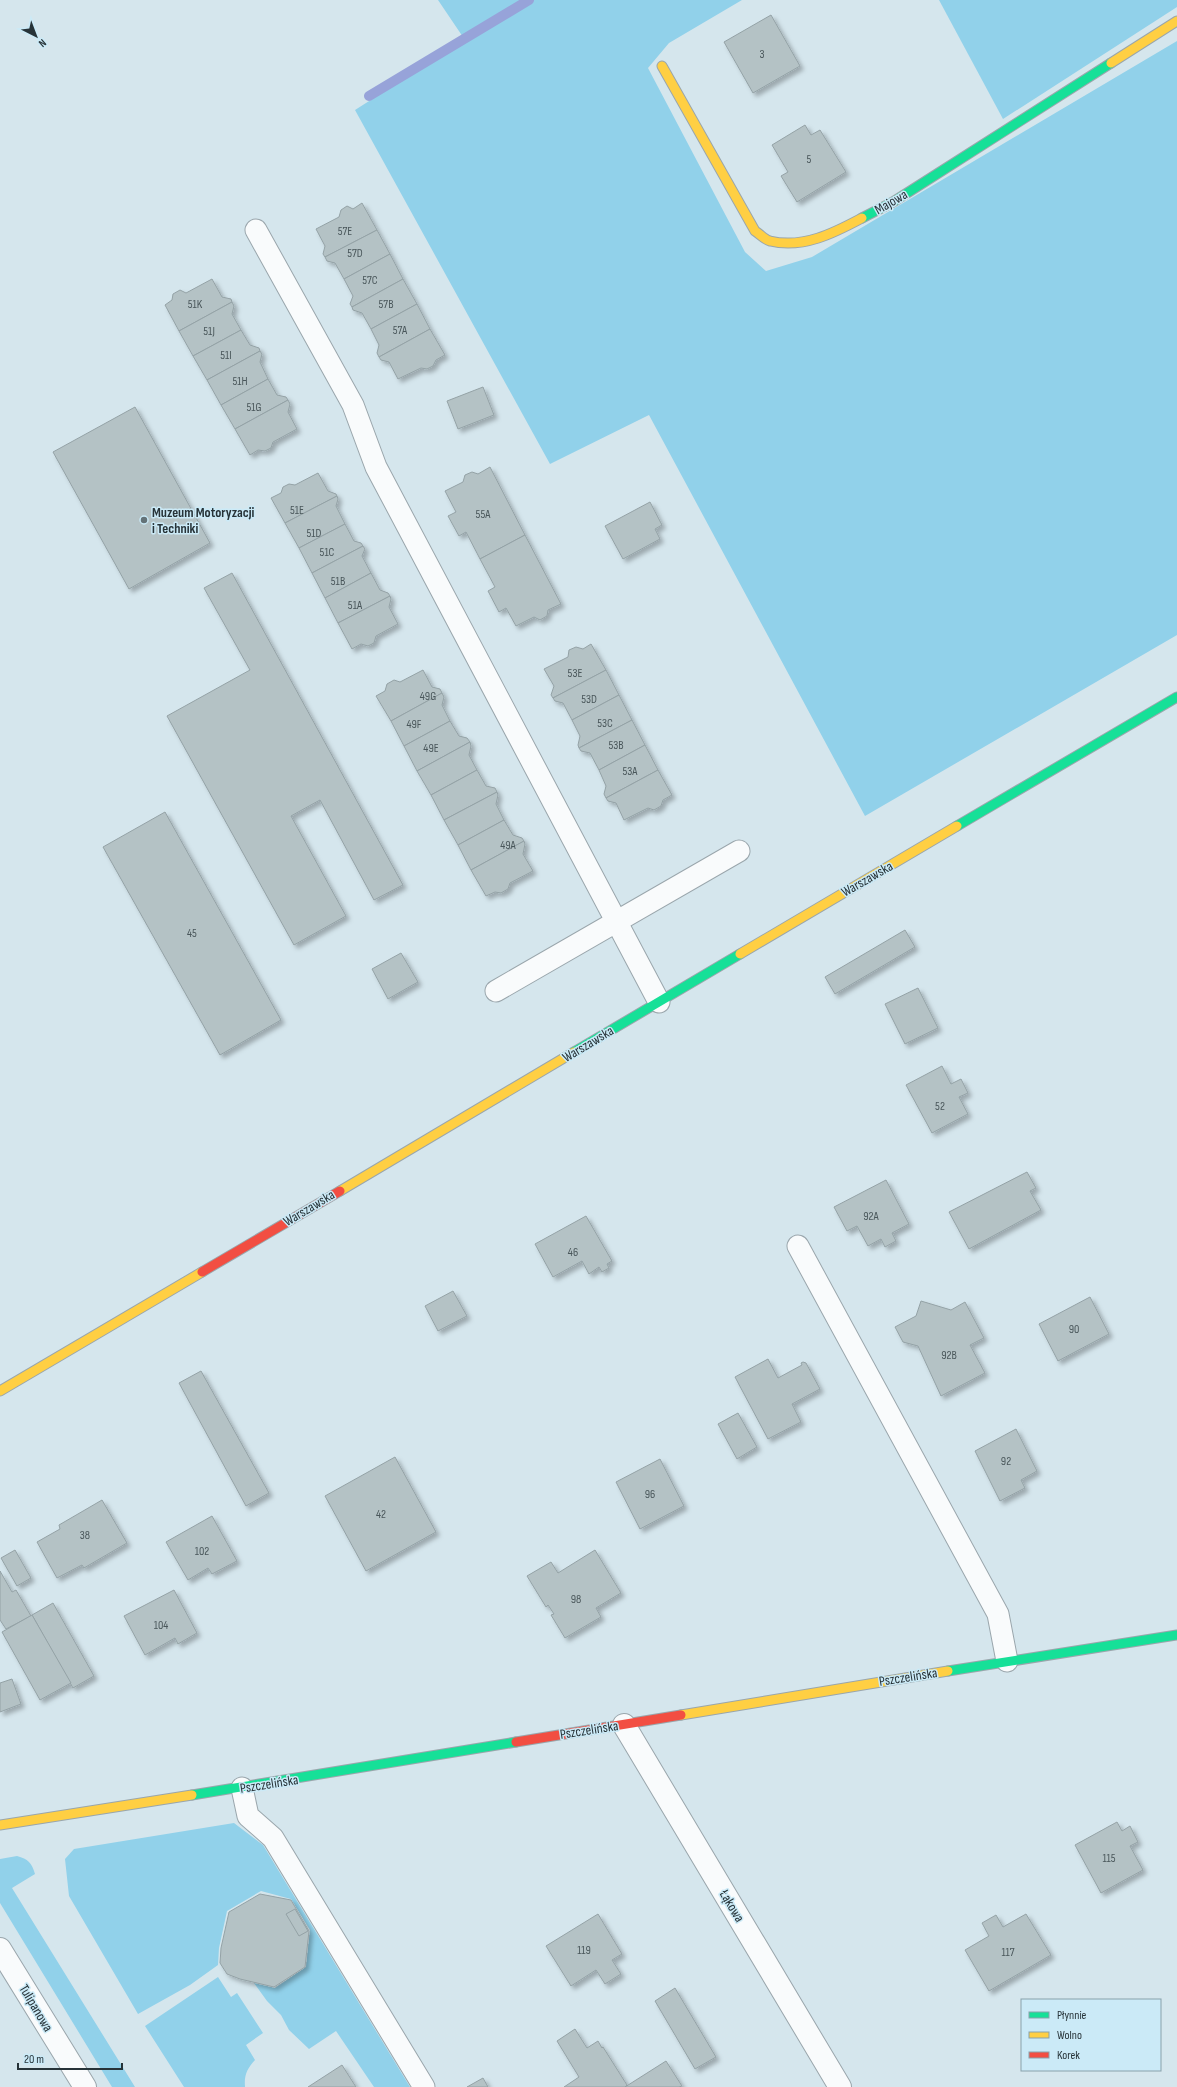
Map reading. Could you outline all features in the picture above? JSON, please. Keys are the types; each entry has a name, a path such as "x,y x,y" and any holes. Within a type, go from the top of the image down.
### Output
{"main road":[{"name":"Majowa","path":"662,66 755,232 769,241 790,243 815,240 838,231 893,202 1177,21"},
{"name":"Warszawska","path":"0,1391 1177,697"},
{"name":"Pszczelińska","path":"0,1825 242,1788 1008,1661 1177,1635"}],"street":[{"name":"Łąkowa","path":"624,1724 840,2087"},
{"name":"Tulipanowa","path":"0,1949 84,2087"}],"lane":[{"path":"256,230 353,404 376,467 659,1002"},
{"path":"496,991 739,851"},
{"path":"798,1246 998,1614 1008,1661"},
{"path":"242,1788 248,1816 273,1838 424,2087"}],"shaded area":[{"path":"438,0 742,0 669,43 648,68 745,252 766,271 812,257 1177,41 1177,635 865,816 649,415 550,464 355,110 465,40"},
{"path":"939,0 1177,0 1177,7 1003,119"},
{"path":"234,1823 263,1845 410,2087 374,2087 336,2031 309,2049 289,2030 281,2015 267,2001 254,1983 275,1988 306,1967 310,1930 291,1899 261,1891 227,1911 219,1948 218,1965 190,1985 138,2014 69,1896 65,1859 74,1849"},
{"path":"17,1856 29,1862 35,1874 12,1888 135,2087 112,2087 0,1903 0,1859"},
{"path":"218,1977 231,1997 237,1993 263,2033 246,2045 255,2060 247,2072 245,2087 184,2087 145,2026"}],"building":[{"path":"771,15 800,66 753,93 724,42"},
{"path":"805,125 811,135 820,130 846,172 797,202 781,176 788,172 772,145"},
{"path":"362,203 377,230 325,257 323,254 325,246 316,229 339,217 341,210 347,206 353,209"},
{"path":"377,230 390,254 344,279 335,263 327,261 325,257"},
{"path":"390,254 403,279 352,307 350,304 353,296 344,279"},
{"path":"212,279 222,297 231,299 232,302 179,331 165,305 172,300 173,294 180,290 186,293"},
{"path":"403,279 417,304 371,329 362,313 353,310 352,307"},
{"path":"232,302 234,306 232,314 241,330 193,356 179,331"},
{"path":"417,304 430,329 379,357 377,353 379,345 371,329"},
{"path":"430,329 445,355 436,360 433,366 427,369 421,368 398,379 389,362 381,360 379,357"},
{"path":"241,330 250,345 259,348 260,351 207,380 193,356"},
{"path":"260,351 262,354 260,362 268,379 221,405 207,380"},
{"path":"268,379 277,395 286,397 288,400 235,429 221,405"},
{"path":"483,387 494,415 458,429 447,401"},
{"path":"288,400 290,404 288,412 297,429 273,442 271,448 265,451 258,450 250,455 235,429"},
{"path":"135,407 210,543 129,589 53,452"},
{"path":"490,467 525,535 480,559 466,532 459,536 448,516 456,512 445,491 463,482 465,475 472,472 478,474"},
{"path":"318,473 328,491 336,494 337,496 285,523 271,498 281,493 283,487 289,484 295,485"},
{"path":"337,496 338,499 336,506 345,524 299,548 285,523"},
{"path":"650,502 662,525 655,529 660,539 623,559 605,526"},
{"path":"345,524 354,541 361,543 363,546 312,573 299,548"},
{"path":"525,535 561,604 548,610 547,616 540,620 534,617 516,626 506,608 499,612 488,591 495,587 480,559"},
{"path":"363,546 365,549 362,556 371,573 325,598 312,573"},
{"path":"232,573 403,885 374,900 320,800 291,816 346,916 294,945 167,716 250,670 204,588"},
{"path":"371,573 380,590 388,593 390,596 338,623 325,598"},
{"path":"390,596 391,599 389,607 398,624 376,636 374,643 368,646 361,644 352,649 338,623"},
{"path":"591,644 606,670 553,698 551,695 554,686 544,669 568,657 569,650 576,647 583,649"},
{"path":"423,670 432,687 440,689 442,693 391,721 376,696 385,691 387,684 394,680 400,682"},
{"path":"606,670 619,695 572,720 563,703 555,701 553,698"},
{"path":"442,693 444,697 442,705 450,721 404,746 391,721"},
{"path":"619,695 632,720 579,748 578,745 580,736 572,720"},
{"path":"632,720 645,745 599,770 590,753 581,751 579,748"},
{"path":"450,721 459,736 467,738 470,742 417,771 404,746"},
{"path":"470,742 471,746 469,755 477,770 431,795 417,771"},
{"path":"645,745 658,770 606,798 604,794 606,786 599,770"},
{"path":"477,770 486,786 495,788 497,792 444,820 431,795"},
{"path":"658,770 672,795 663,800 661,806 654,810 648,808 624,820 616,803 608,801 606,798"},
{"path":"497,792 498,795 496,804 504,820 458,845 444,820"},
{"path":"165,812 281,1020 220,1055 103,847"},
{"path":"504,820 513,835 522,838 524,841 471,870 458,845"},
{"path":"524,841 525,844 523,854 533,871 510,883 508,889 501,893 495,892 486,896 471,870"},
{"path":"905,930 915,947 835,994 825,977"},
{"path":"401,953 418,982 388,999 372,969"},
{"path":"918,988 938,1028 905,1044 885,1004"},
{"path":"942,1066 951,1084 961,1079 968,1093 959,1097 968,1114 932,1133 906,1085"},
{"path":"1027,1172 1036,1188 1030,1191 1041,1210 969,1249 949,1212"},
{"path":"886,1180 909,1224 892,1233 896,1241 885,1247 881,1239 868,1246 857,1226 847,1231 834,1207"},
{"path":"586,1216 612,1261 607,1264 609,1268 602,1272 599,1267 589,1274 582,1261 553,1277 535,1244"},
{"path":"453,1291 467,1316 438,1331 425,1306"},
{"path":"1090,1297 1109,1334 1058,1361 1039,1324"},
{"path":"921,1301 951,1310 965,1302 984,1338 970,1345 985,1373 941,1396 918,1346 903,1342 895,1327 916,1316"},
{"path":"768,1359 778,1378 802,1365 801,1363 806,1363 820,1389 792,1404 801,1422 768,1439 735,1377"},
{"path":"201,1371 269,1493 246,1506 179,1383"},
{"path":"738,1413 757,1447 737,1459 718,1424"},
{"path":"1016,1429 1037,1471 1021,1480 1025,1488 1000,1501 975,1451"},
{"path":"395,1457 436,1532 366,1571 325,1496"},
{"path":"660,1459 684,1506 640,1529 616,1482"},
{"path":"102,1500 127,1543 84,1568 82,1565 57,1578 37,1542 60,1529 59,1525"},
{"path":"212,1516 237,1561 212,1574 208,1568 188,1580 166,1542"},
{"path":"15,1550 31,1578 17,1586 1,1558"},
{"path":"595,1550 621,1593 596,1608 601,1617 565,1638 551,1615 554,1614 548,1605 546,1607 527,1576 551,1562 558,1573"},
{"path":"0,1571 12,1592 16,1590 31,1616 6,1629 0,1620"},
{"path":"174,1590 197,1633 178,1644 175,1638 145,1655 124,1616"},
{"path":"53,1603 94,1676 73,1688 32,1615"},
{"path":"32,1615 71,1683 40,1700 2,1632"},
{"path":"12,1679 21,1704 0,1712 0,1683"},
{"path":"1117,1822 1122,1831 1130,1826 1138,1842 1130,1846 1143,1870 1101,1893 1075,1845"},
{"path":"260,1894 291,1900 309,1931 305,1967 274,1987 240,1979 227,1974 220,1963 221,1948 229,1912"},
{"path":"295,1909 308,1931 299,1936 286,1914"},
{"path":"598,1914 622,1954 612,1960 621,1974 605,1984 596,1970 571,1986 546,1946"},
{"path":"1026,1914 1051,1955 989,1991 965,1950 989,1936 982,1923 996,1915 1003,1927"},
{"path":"675,1988 716,2057 695,2069 655,2001"},
{"path":"575,2029 587,2048 598,2041 627,2085 625,2087 564,2087 579,2077 557,2041"},
{"path":"666,2061 682,2086 625,2087"},
{"path":"342,2065 356,2087 308,2087"},
{"path":"483,2078 488,2087 467,2087"}],"waterway":[{"path":"369,96 529,0"}],"traffic: fast":[{"path":"862,218 893,202 1111,63"},
{"path":"957,826 1177,697"},
{"path":"574,1052 740,954"},
{"path":"948,1671 1177,1635"},
{"path":"192,1795 516,1742"}],"traffic: slow":[{"path":"1111,63 1177,21"},
{"path":"662,66 755,231 764,238 770,241 782,243 806,241 829,234 862,218"},
{"path":"740,954 957,826"},
{"path":"340,1191 574,1052"},
{"path":"0,1391 202,1272"},
{"path":"681,1715 948,1671"},
{"path":"0,1825 192,1795"}],"traffic: jam":[{"path":"202,1272 340,1191"},
{"path":"516,1742 681,1715"}],"place":[{"name":"Muzeum Motoryzacji i Techniki","path":"144,520"}]}
